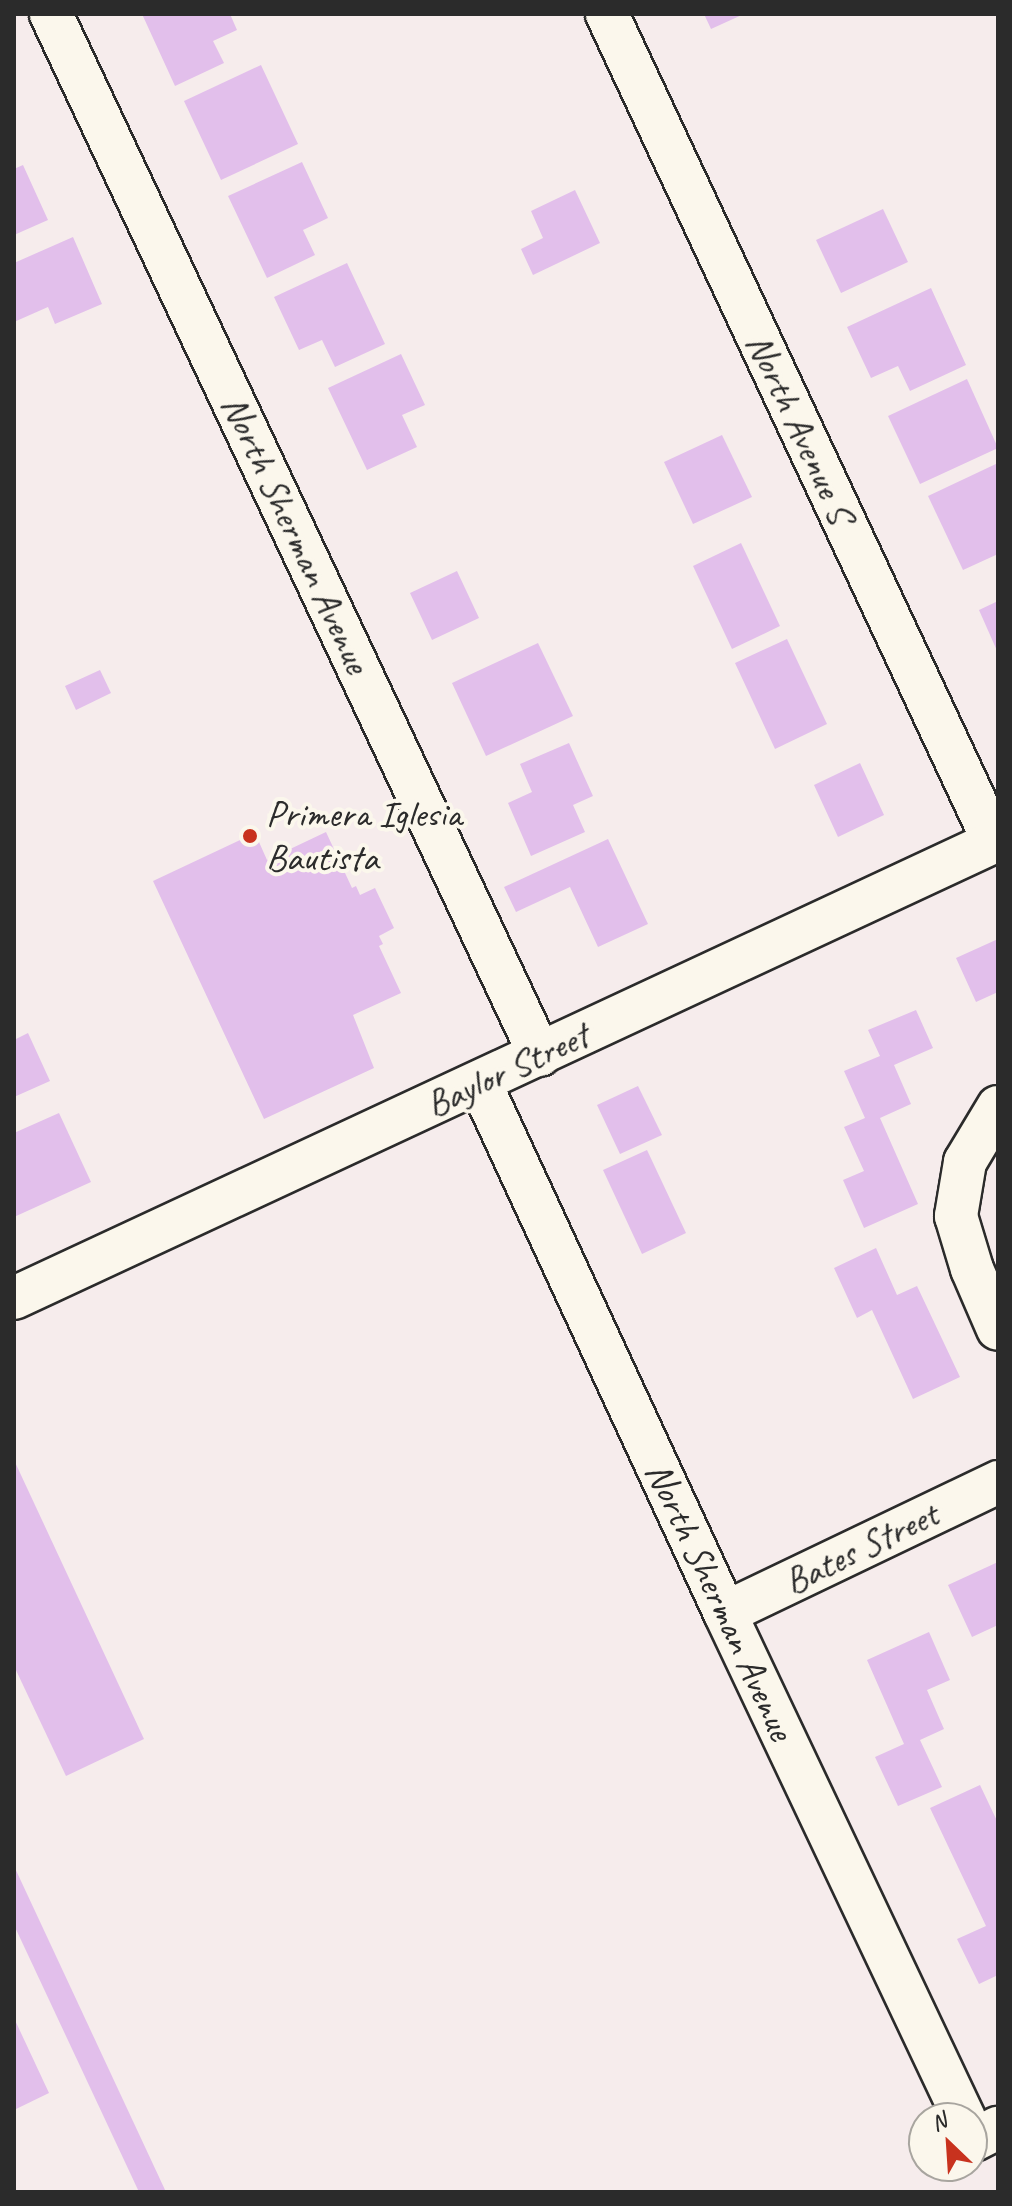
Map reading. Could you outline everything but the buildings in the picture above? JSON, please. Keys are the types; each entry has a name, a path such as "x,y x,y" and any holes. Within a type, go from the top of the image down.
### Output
{"street":[{"name":"North Sherman Avenue","path":"51,14 540,1055"},
{"name":"North Avenue S","path":"607,14 996,841"},
{"name":"Baylor Street","path":"14,1298 996,841"},
{"name":"North Sherman Avenue","path":"480,1083 725,1613 963,2102"},
{"path":"998,1107 965,1162 956,1216 972,1269 998,1329"},
{"name":"Bates Street","path":"725,1613 998,1482"}],"place":[{"name":"Primera Iglesia Bautista","path":"250,836"}]}
